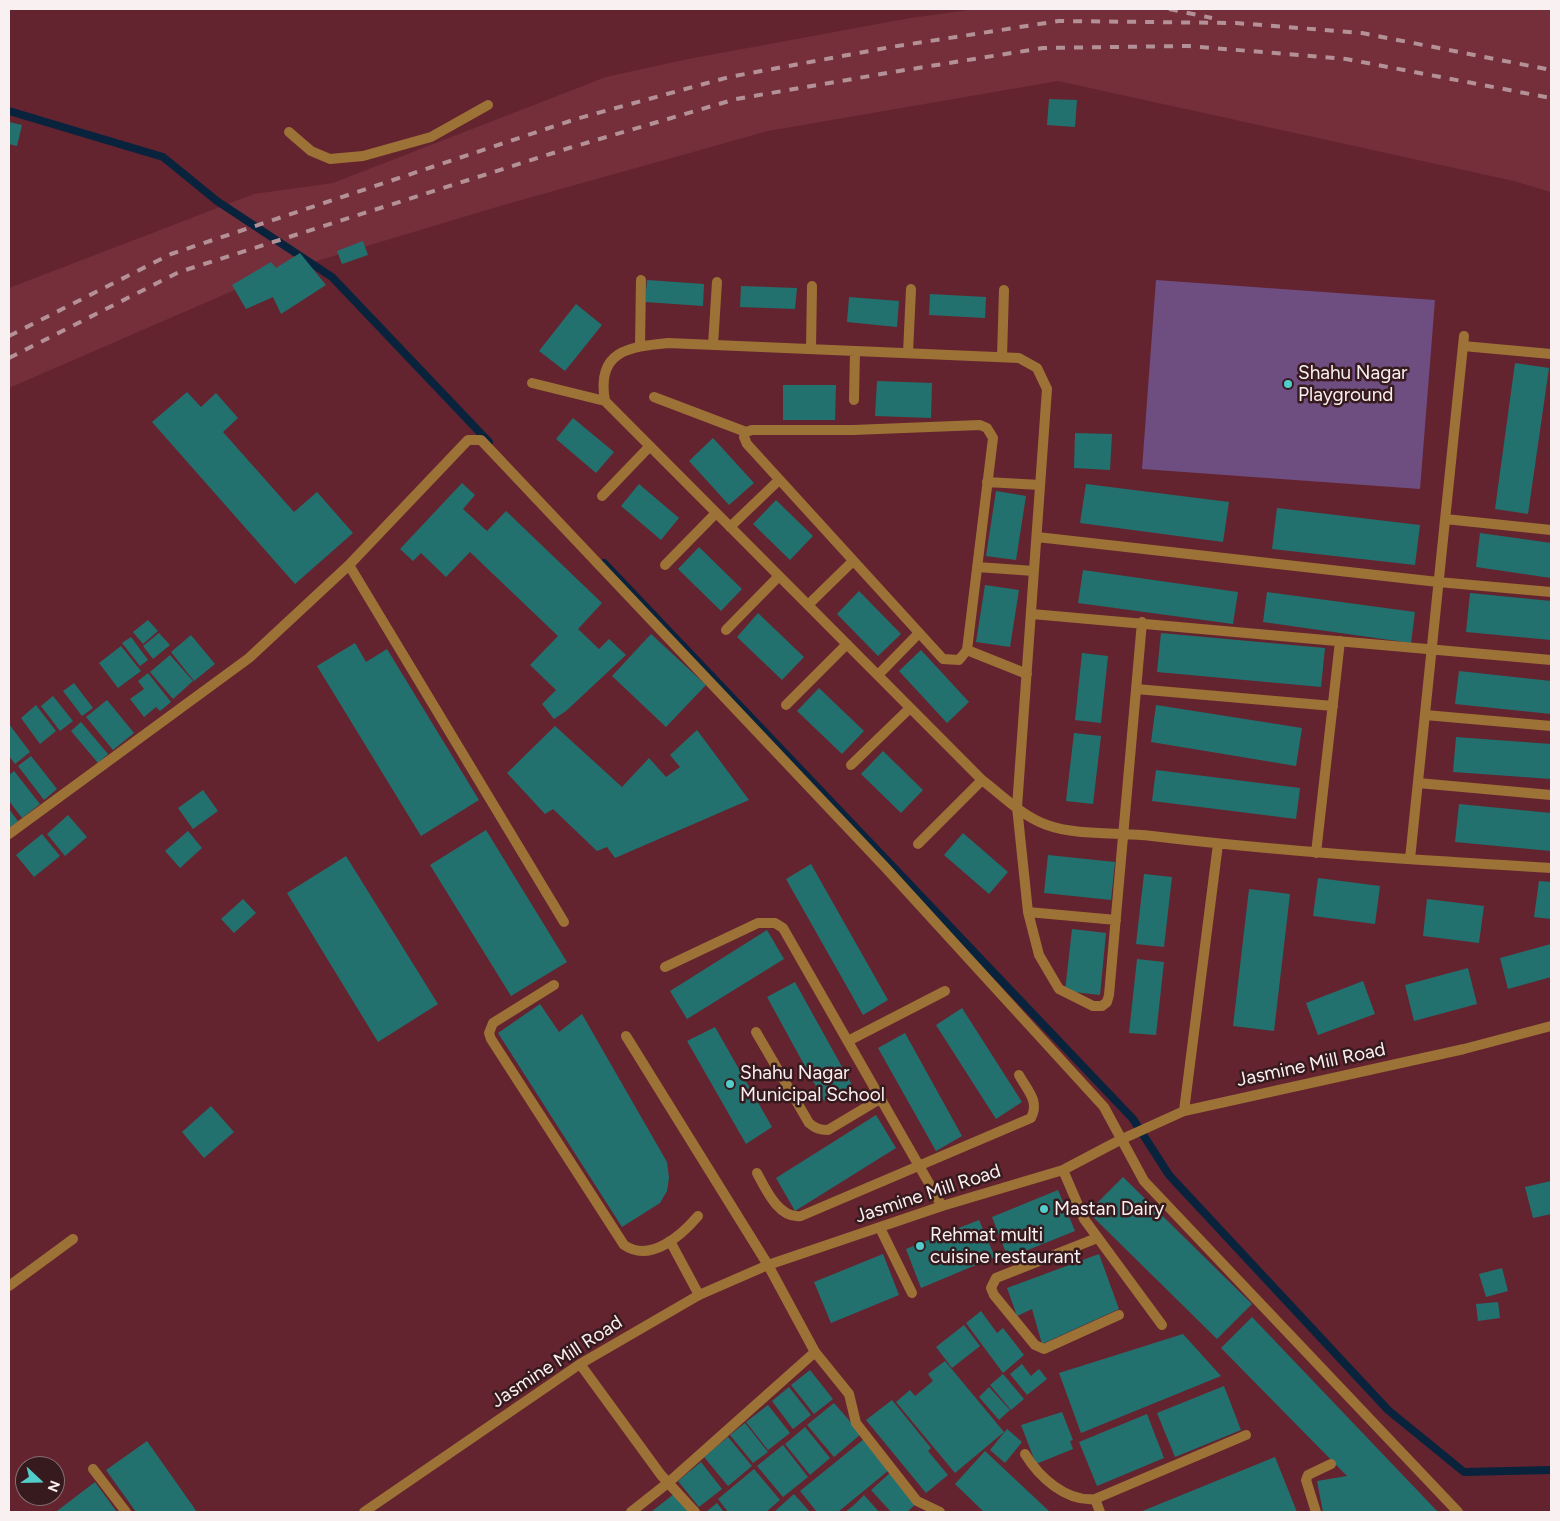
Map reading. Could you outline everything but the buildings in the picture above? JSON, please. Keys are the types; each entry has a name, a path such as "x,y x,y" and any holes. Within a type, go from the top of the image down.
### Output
{"street":[{"path":"289,132 311,151 330,159 363,156 431,137 488,105"},
{"path":"640,346 641,280"},
{"path":"713,345 717,282"},
{"path":"811,349 812,286"},
{"path":"908,353 911,289"},
{"path":"1002,358 1004,290"},
{"path":"1410,859 1463,341 1551,354"},
{"path":"605,401 602,386 604,370 616,354 640,346 668,342 1019,358 1037,368 1047,389 1017,807 1028,912 1039,955 1059,988 1092,1006 1102,1006 1107,1002 1109,996 1142,622"},
{"path":"854,400 855,351"},
{"path":"532,383 605,401 982,780 1029,818 1049,826 1078,831 1123,833 1316,853 1551,868"},
{"path":"654,397 746,432 752,430 853,430 980,425 987,428 992,438 967,650 959,660 950,661 943,659 919,634 747,444 744,437 746,432"},
{"path":"9,834 249,658 349,565 468,440 476,439 484,442 891,873 1104,1107 1120,1140 1144,1181 1458,1512"},
{"path":"602,496 650,446"},
{"path":"730,526 779,480"},
{"path":"987,482 1040,485"},
{"path":"665,565 716,513"},
{"path":"1445,520 1551,530"},
{"path":"1037,537 1438,582 1551,592"},
{"path":"808,605 853,561"},
{"path":"349,565 564,922"},
{"path":"977,567 1034,571"},
{"path":"726,630 779,576"},
{"path":"1032,614 1142,622 1551,660"},
{"path":"878,675 919,634"},
{"path":"1316,853 1340,641"},
{"path":"786,704 847,644"},
{"path":"967,650 1027,674"},
{"path":"1136,689 1332,706"},
{"path":"851,765 910,708"},
{"path":"1425,716 1551,726"},
{"path":"918,844 982,780"},
{"path":"1418,783 1551,795"},
{"path":"1184,1111 1218,844"},
{"path":"1028,912 1116,920"},
{"path":"665,968 758,923 774,923 783,928 942,1206"},
{"path":"554,985 493,1023 489,1032 491,1038 624,1245 637,1252 643,1252 670,1241 688,1228 698,1216"},
{"path":"848,1042 945,991"},
{"name":"Jasmine Mill Road","path":"364,1512 580,1364 699,1295 768,1265 942,1206 1063,1170 1120,1140 1184,1111 1464,1049 1551,1026"},
{"path":"756,1032 809,1123 814,1127 820,1130 828,1130 880,1099"},
{"path":"626,1036 768,1265 815,1352 849,1394 856,1423 921,1505 940,1512"},
{"path":"757,1173 777,1205 794,1217 801,1216 1031,1118 1036,1109 1034,1100 1019,1075"},
{"path":"1063,1170 1084,1219 1162,1325"},
{"path":"880,1228 912,1293"},
{"path":"1097,1238 996,1278 991,1288 994,1295 1035,1345 1040,1348 1044,1348 1119,1315"},
{"path":"9,1286 73,1239"},
{"path":"670,1241 699,1295"},
{"path":"631,1512 669,1482 815,1352"},
{"path":"580,1364 661,1475 696,1512"},
{"path":"1025,1454 1036,1471 1060,1488 1081,1500 1095,1499 1246,1435"},
{"path":"1316,1512 1306,1480 1308,1475 1331,1464"},
{"path":"93,1468 126,1512"},
{"path":"1095,1499 1100,1512"}],"shaded area":[{"path":"977,9 1551,9 1551,192 1514,181 1058,81 768,131 500,206 267,276 9,388 9,288 254,194 333,183 606,77 683,60 910,18"},
{"name":"Shahu Nagar Playground","path":"1156,280 1435,300 1420,489 1142,469"}],"waterway":[{"path":"9,111 163,157 217,201 332,277 489,442"},
{"path":"604,563 1133,1119 1169,1175 1388,1410 1464,1472 1551,1470"}],"railway":[{"path":"1169,9 1212,18"},
{"path":"9,336 171,254 576,119 729,77 891,47 1059,21 1236,23 1362,33 1551,70"},
{"path":"9,358 179,272 569,148 736,99 899,71 1043,48 1189,46 1346,59 1551,98"}],"place":[{"name":"Shahu Nagar Playground","path":"1288,384"},
{"name":"Shahu Nagar Municipal School","path":"730,1084"},
{"name":"Mastan Dairy","path":"1044,1209"},
{"name":"Rehmat multi cuisine restaurant","path":"920,1246"}]}
